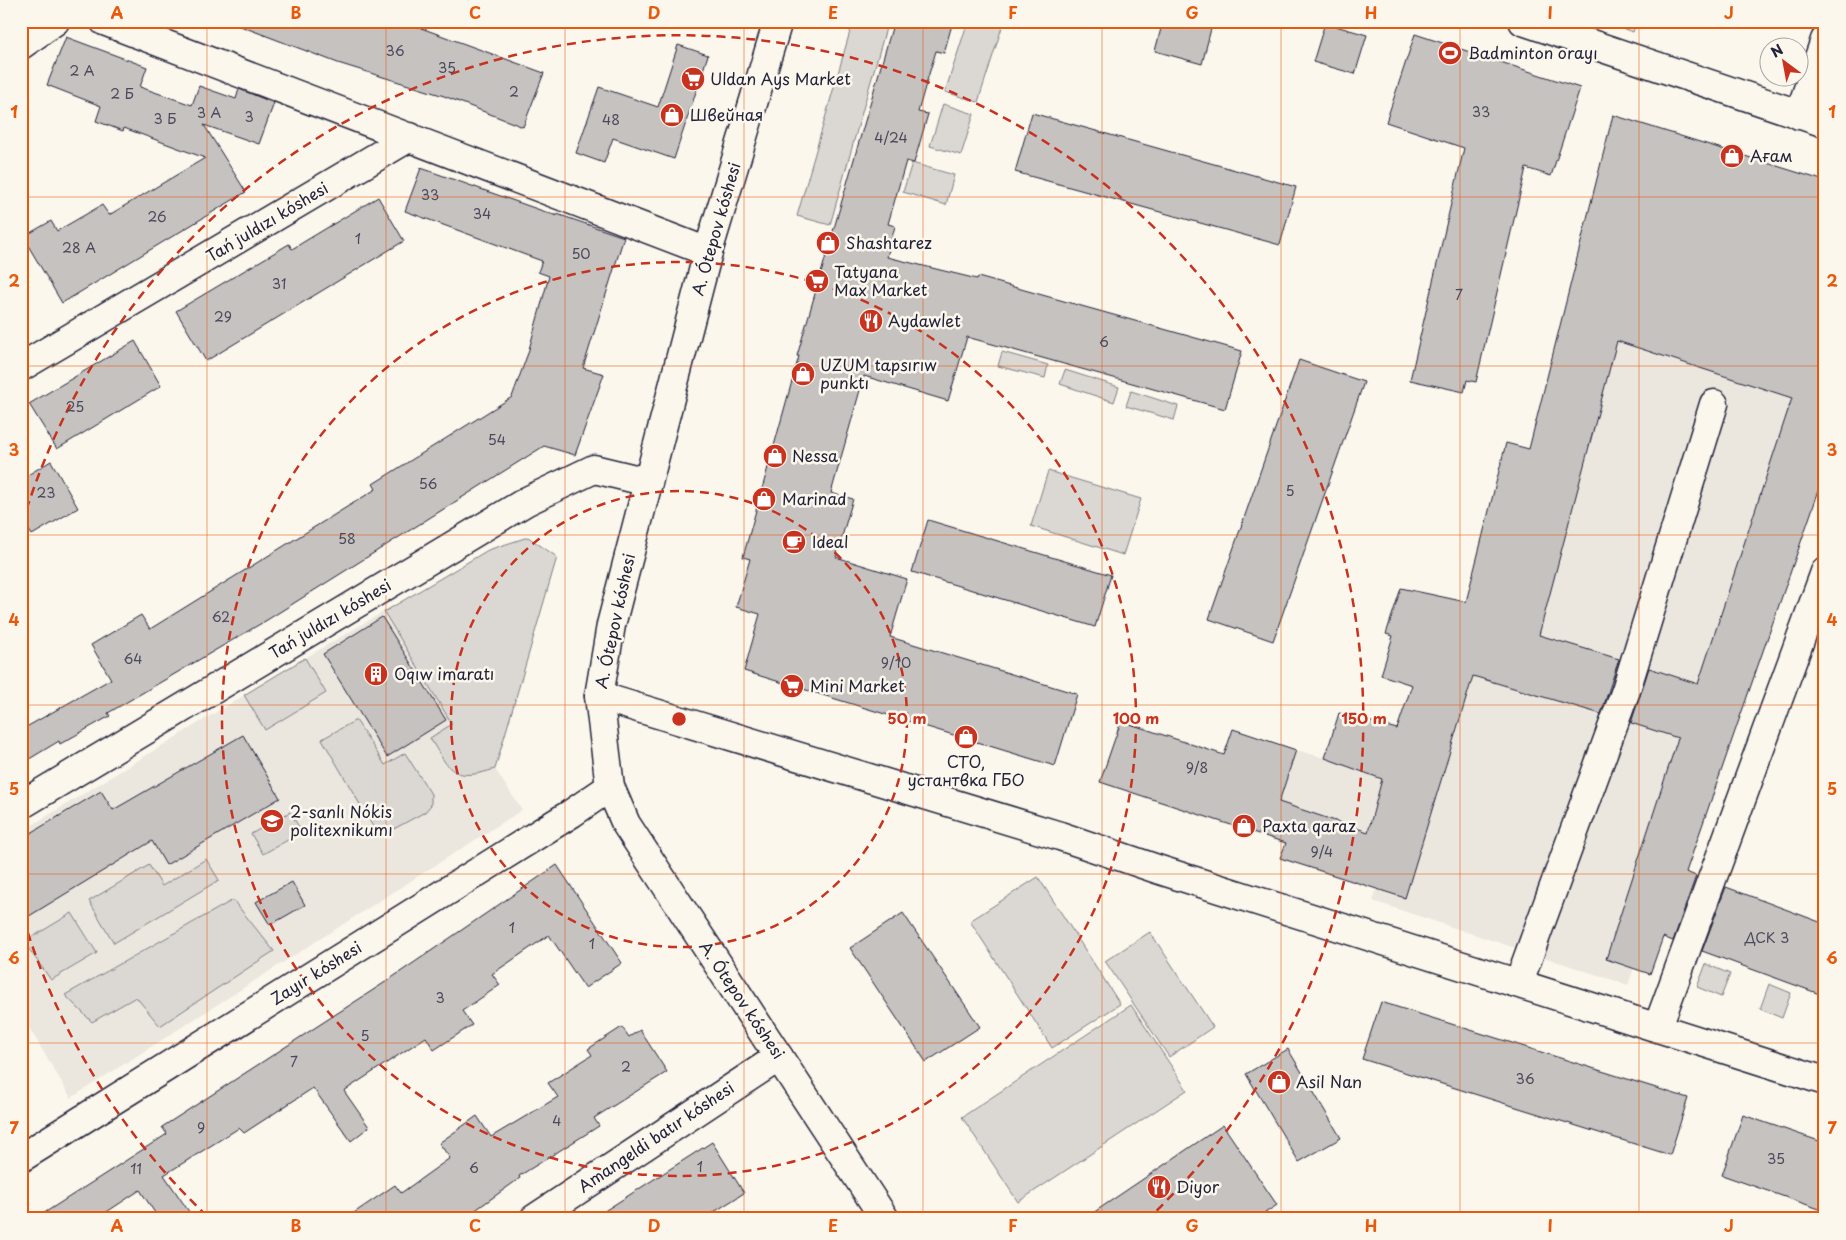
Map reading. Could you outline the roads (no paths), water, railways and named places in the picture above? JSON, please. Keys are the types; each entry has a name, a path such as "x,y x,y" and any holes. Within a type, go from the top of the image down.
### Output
{"street":[{"path":"21,45 55,21"},
{"name":"A. Ótepov kóshesi","path":"778,21 708,252 611,625 599,696 610,787 626,824 885,1219"},
{"path":"1523,21 1825,123"},
{"path":"108,22 708,252"},
{"path":"1799,115 1825,40"},
{"name":"Tań juldızı kóshesi","path":"21,367 410,137"},
{"path":"1519,982 1626,690 1714,404"},
{"name":"Tań juldızı kóshesi","path":"21,804 527,501 594,469 648,482"},
{"path":"1658,1026 1825,572"},
{"path":"599,696 1060,836 1160,870 1658,1026 1825,1081"},
{"name":"Zayır kóshesi","path":"21,1158 555,824 610,787"},
{"name":"Amangeldi batır kóshesi","path":"534,1219 779,1057"}],"place":[{"name":"Badminton orayı","path":"1450,53"},
{"name":"Uldan Ays Market","path":"693,79"},
{"name":"Швейная","path":"672,115"},
{"name":"Ағам","path":"1732,156"},
{"name":"Shashtarez","path":"828,243"},
{"name":"Tatyana Max Market","path":"817,281"},
{"name":"Aydawlet","path":"871,321"},
{"name":"UZUM tapsırıw punktı","path":"803,374"},
{"name":"Nessa","path":"775,456"},
{"name":"Marinad","path":"764,499"},
{"name":"Ideal","path":"794,542"},
{"name":"Oqıw imaratı","path":"376,674"},
{"name":"Mini Market","path":"792,686"},
{"name":"СТО, устантвка ГБО","path":"966,737"},
{"name":"2-sanlı Nókis politexnikumı","path":"272,821"},
{"name":"Paxta qaraz","path":"1244,826"},
{"name":"Asil Nan","path":"1279,1082"},
{"name":"Diyor","path":"1159,1187"}]}
